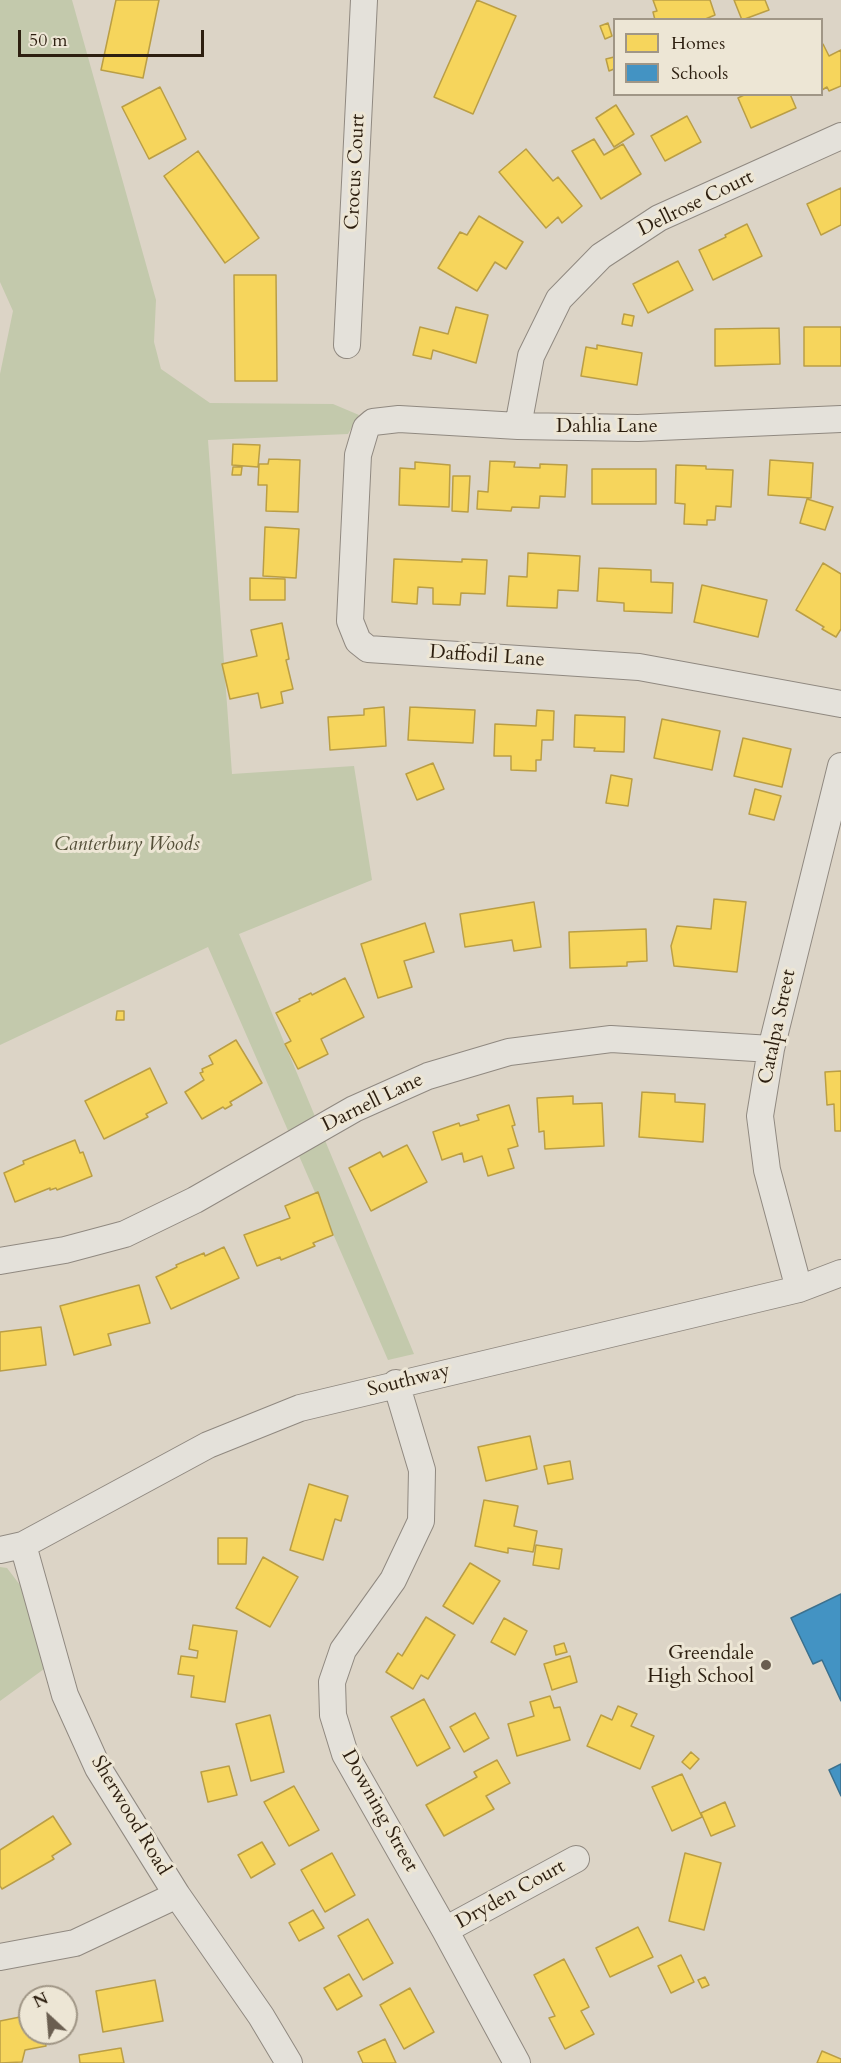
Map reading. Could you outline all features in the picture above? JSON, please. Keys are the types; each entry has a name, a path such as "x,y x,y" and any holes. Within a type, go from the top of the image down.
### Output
{"street":[{"name":"Crocus Court","path":"347,345 364,0"},
{"name":"Dellrose Court","path":"518,426 531,356 559,299 601,256 659,218 841,136"},
{"name":"Dahlia Lane","path":"373,422 399,419 518,426 638,428 841,419"},
{"name":"Daffodil Lane","path":"373,422 366,428 358,455 350,621 358,641 368,649 639,667 841,704"},
{"name":"Catalpa Street","path":"799,1289 767,1170 760,1116 771,1049 841,766"},
{"name":"Darnell Lane","path":"0,1261 65,1250 125,1234 195,1200 354,1109 428,1076 509,1052 611,1039 771,1049"},
{"name":"Southway","path":"12,1548 208,1445 300,1408 396,1383 799,1289 841,1273"},
{"name":"Downing Street","path":"396,1383 422,1470 421,1521 393,1580 343,1650 332,1682 333,1715 345,1754 517,2063"},
{"name":"Sherwood Road","path":"12,1548 65,1695 98,1768 177,1895 261,2016 289,2063"},
{"name":"Dryden Court","path":"445,1930 576,1859"},
{"path":"0,1957 75,1943 177,1895"}],"green space":[{"name":"Canterbury Woods","path":"0,0 72,0 156,300 154,342 161,369 210,403 333,404 359,415 348,434 208,440 232,774 354,766 372,880 239,934 414,1354 388,1360 208,947 0,1045 0,374 13,311 0,282"},
{"path":"0,1567 7,1568 20,1585 27,1601 44,1669 0,1701"}],"building: Homes":[{"path":"116,0 159,0 143,78 101,70"},
{"path":"477,0 516,16 473,114 434,97"},
{"path":"653,0 710,0 715,15 708,18 654,18 653,12 657,11"},
{"path":"734,0 765,0 769,10 741,18"},
{"path":"608,23 612,36 605,39 600,26"},
{"path":"823,44 829,56 841,50 841,86 829,91 827,87 823,89"},
{"path":"613,57 613,69 609,71 606,59"},
{"path":"160,87 186,139 149,159 122,107"},
{"path":"742,96 791,96 796,108 751,128 738,98"},
{"path":"616,105 634,134 614,147 596,118"},
{"path":"687,116 701,142 665,161 651,136"},
{"path":"594,139 604,155 623,144 641,174 601,199 572,151"},
{"path":"526,149 553,181 558,177 582,206 562,223 558,217 546,228 499,172"},
{"path":"198,151 259,238 225,263 164,176"},
{"path":"841,188 841,225 821,235 807,204"},
{"path":"479,216 523,242 506,269 495,262 477,291 438,268 460,232 467,235"},
{"path":"747,224 762,256 713,280 699,250"},
{"path":"678,261 693,290 648,313 633,284"},
{"path":"234,275 276,275 277,381 235,381"},
{"path":"456,307 488,315 476,363 433,350 431,359 413,355 420,327 448,334"},
{"path":"624,314 634,316 632,326 622,324"},
{"path":"804,327 841,327 841,366 804,366"},
{"path":"779,328 780,364 715,366 715,329"},
{"path":"597,345 642,353 637,385 581,376 586,347 597,349"},
{"path":"233,444 260,445 258,467 232,465"},
{"path":"269,459 300,460 298,512 266,511 267,485 258,485 259,464 268,464"},
{"path":"770,460 813,463 811,498 768,495"},
{"path":"490,461 515,462 514,467 540,468 540,464 567,465 565,497 540,496 539,508 512,507 511,511 477,509 478,491 488,492"},
{"path":"415,462 450,465 449,507 399,505 400,468 415,469"},
{"path":"676,465 733,470 731,507 716,506 715,520 707,520 707,525 684,524 685,504 675,503"},
{"path":"233,467 242,467 241,475 232,475"},
{"path":"592,469 656,469 656,504 592,504"},
{"path":"453,476 470,476 468,512 452,511"},
{"path":"807,499 833,507 825,530 800,523"},
{"path":"265,527 299,529 296,578 263,576"},
{"path":"528,553 580,556 578,591 558,590 557,608 507,606 509,576 527,577"},
{"path":"394,559 462,562 462,559 487,560 485,594 461,593 460,605 433,604 433,588 418,587 417,604 392,602"},
{"path":"823,563 841,574 841,629 836,637 796,610"},
{"path":"599,568 651,570 651,582 673,583 672,613 624,611 624,603 597,601"},
{"path":"250,578 285,579 285,600 250,600"},
{"path":"702,585 767,600 758,637 694,622"},
{"path":"282,623 289,659 286,660 293,689 281,692 283,703 261,708 258,693 230,699 222,664 257,656 251,630"},
{"path":"384,707 386,746 330,750 328,717 364,715 364,709"},
{"path":"410,707 475,710 473,743 408,740"},
{"path":"537,710 554,711 553,740 542,740 541,760 536,760 536,771 511,770 511,756 494,756 495,724 536,726"},
{"path":"575,715 625,717 624,752 594,751 595,748 574,747"},
{"path":"662,719 720,731 712,770 654,758"},
{"path":"743,738 791,749 782,787 734,776"},
{"path":"433,763 444,789 417,800 406,774"},
{"path":"611,775 632,779 628,806 606,803"},
{"path":"755,789 781,796 774,820 749,814"},
{"path":"714,899 746,902 737,972 674,966 671,946 677,926 711,929"},
{"path":"534,902 541,947 514,951 512,940 465,947 460,914"},
{"path":"425,923 434,952 404,961 412,987 378,998 361,944"},
{"path":"646,929 647,961 627,962 627,966 570,968 569,932"},
{"path":"345,978 364,1017 321,1039 328,1054 298,1069 285,1044 291,1041 276,1013 300,1001 299,999"},
{"path":"117,1011 124,1011 124,1020 116,1020"},
{"path":"236,1040 262,1083 230,1102 232,1105 225,1109 223,1107 202,1119 185,1092 204,1080 200,1073 203,1072 202,1069 213,1064 209,1056"},
{"path":"150,1068 167,1103 146,1114 148,1117 104,1139 85,1101"},
{"path":"841,1071 841,1131 835,1131 834,1104 827,1105 825,1072"},
{"path":"642,1092 675,1094 675,1102 705,1104 703,1142 639,1137"},
{"path":"573,1096 573,1104 602,1103 604,1146 545,1149 544,1131 539,1132 537,1098"},
{"path":"509,1105 518,1146 508,1149 514,1168 488,1176 482,1156 464,1162 462,1153 442,1160 433,1132 459,1123 460,1126 479,1120 477,1115"},
{"path":"75,1140 80,1153 83,1152 92,1176 57,1190 56,1188 50,1190 50,1188 15,1202 4,1173 24,1164 23,1161"},
{"path":"407,1145 427,1182 371,1211 349,1168 380,1152 383,1157"},
{"path":"318,1192 333,1235 313,1243 315,1246 281,1260 280,1257 257,1266 244,1235 290,1218 285,1206"},
{"path":"224,1247 239,1278 171,1309 156,1277 177,1267 176,1265"},
{"path":"139,1285 150,1323 108,1334 111,1345 74,1355 60,1306"},
{"path":"41,1327 46,1365 0,1371 0,1332"},
{"path":"530,1436 537,1469 486,1481 478,1447"},
{"path":"570,1461 573,1479 548,1484 544,1466"},
{"path":"309,1484 348,1496 341,1521 335,1519 323,1560 290,1550"},
{"path":"484,1500 518,1506 514,1526 537,1531 533,1552 508,1548 508,1553 475,1546"},
{"path":"218,1538 247,1538 246,1564 218,1564"},
{"path":"536,1545 562,1549 559,1569 533,1565"},
{"path":"263,1557 298,1577 270,1627 236,1608"},
{"path":"470,1563 500,1581 473,1624 443,1606"},
{"path":"426,1617 455,1635 428,1679 421,1675 413,1689 386,1672 398,1653 402,1656"},
{"path":"504,1618 527,1631 515,1655 491,1642"},
{"path":"193,1625 237,1631 225,1702 191,1697 194,1676 178,1674 181,1656 197,1658 198,1651 189,1649"},
{"path":"564,1643 567,1652 556,1655 554,1646"},
{"path":"570,1656 577,1682 552,1690 544,1664"},
{"path":"550,1696 554,1708 560,1707 570,1740 517,1756 508,1724 534,1716 530,1702"},
{"path":"424,1699 450,1748 417,1766 391,1717"},
{"path":"618,1706 637,1714 631,1726 654,1736 640,1769 587,1746 601,1715 612,1720"},
{"path":"475,1713 489,1738 464,1752 450,1727"},
{"path":"270,1715 284,1772 251,1781 236,1724"},
{"path":"691,1752 699,1759 690,1769 682,1762"},
{"path":"497,1760 510,1783 486,1796 494,1809 444,1836 426,1805 477,1777 474,1772"},
{"path":"229,1766 237,1795 208,1802 201,1772"},
{"path":"682,1774 702,1817 672,1831 652,1787"},
{"path":"294,1786 319,1830 289,1846 264,1802"},
{"path":"725,1802 735,1826 711,1836 701,1813"},
{"path":"53,1816 71,1844 52,1856 54,1859 2,1889 0,1886 0,1850"},
{"path":"262,1842 275,1864 251,1878 238,1855"},
{"path":"332,1853 355,1895 325,1912 301,1870"},
{"path":"685,1853 721,1863 704,1930 669,1921"},
{"path":"313,1910 324,1928 299,1941 289,1923"},
{"path":"368,1919 393,1963 363,1980 338,1936"},
{"path":"638,1927 653,1957 610,1977 596,1948"},
{"path":"681,1955 694,1982 671,1993 658,1966"},
{"path":"564,1959 589,2007 581,2011 594,2034 565,2049 549,2018 555,2016 534,1975"},
{"path":"349,1974 362,1996 337,2010 324,1988"},
{"path":"705,1977 709,1985 702,1988 698,1980"},
{"path":"155,1980 163,2021 103,2032 96,1991"},
{"path":"410,1988 434,2032 404,2049 380,2005"},
{"path":"18,2017 18,2045 46,2046 25,2050 22,2062 0,2063 0,2021"},
{"path":"385,2039 396,2063 363,2063 358,2052"},
{"path":"121,2048 124,2063 80,2063 79,2055"},
{"path":"822,2051 841,2059 841,2063 817,2063"}],"building: Schools":[{"path":"841,1594 841,1701 822,1660 813,1664 791,1618"},
{"path":"841,1764 841,1796 829,1770"}],"place":[{"name":"Greendale High School","path":"766,1665"}]}
